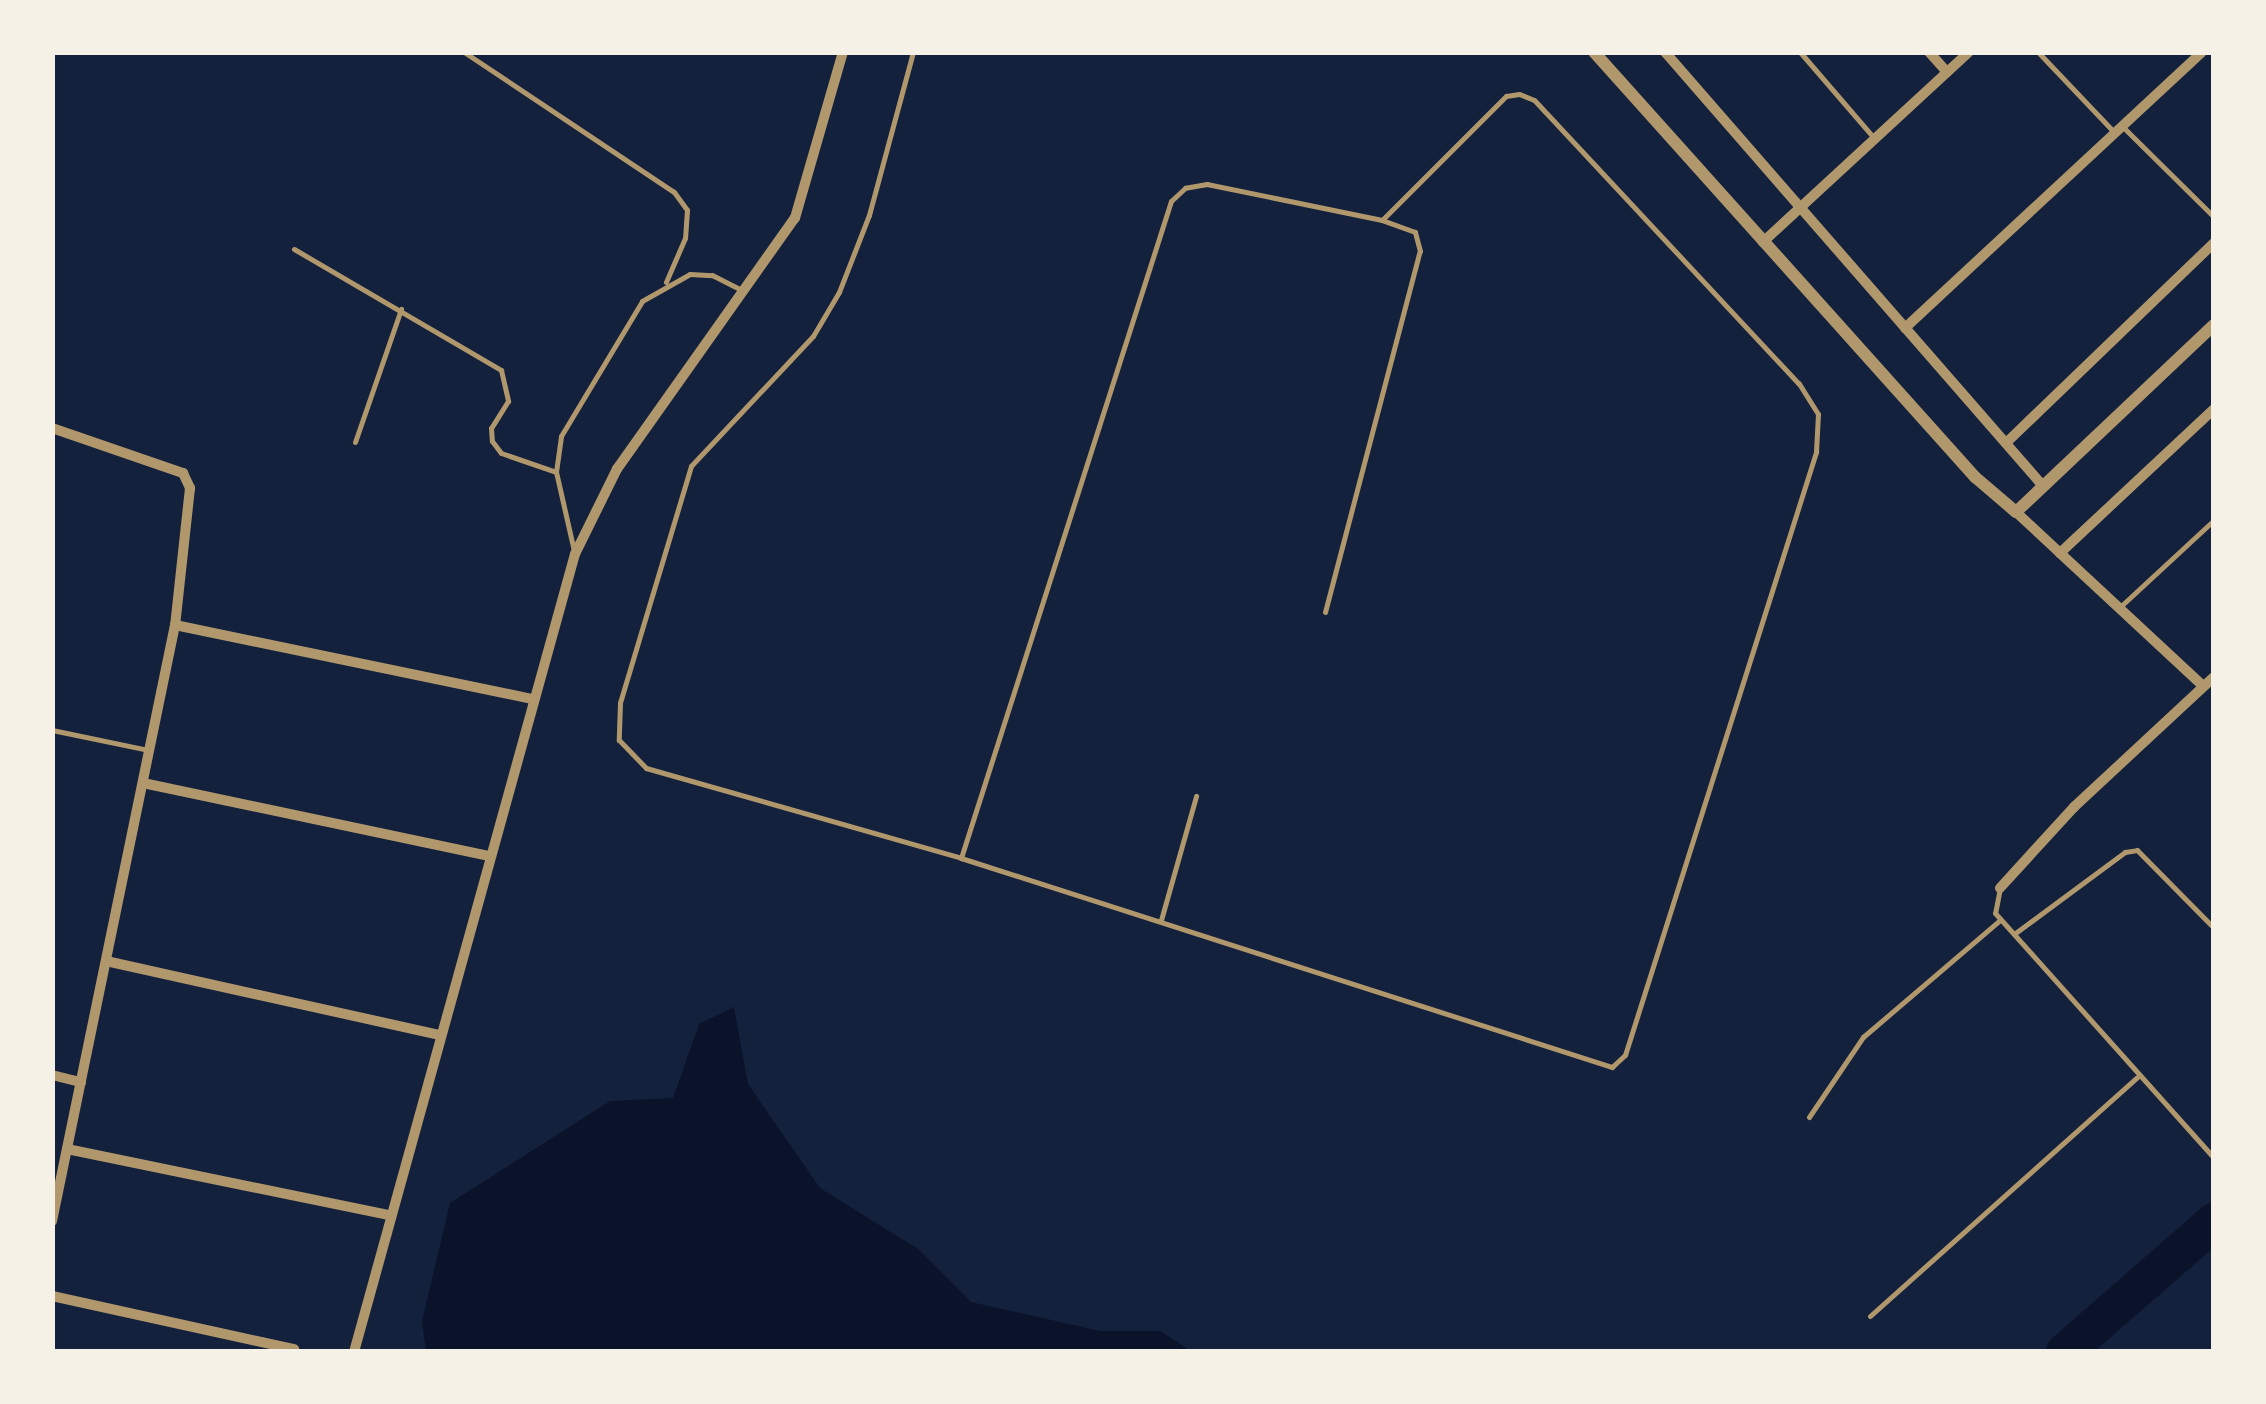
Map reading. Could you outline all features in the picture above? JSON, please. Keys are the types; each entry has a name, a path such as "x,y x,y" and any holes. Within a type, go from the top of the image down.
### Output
{"street":[{"path":"354,1352 488,856 575,554 617,468 746,292 795,218 842,52"},
{"path":"1594,52 1974,477 2203,686"},
{"path":"1665,52 2042,485"},
{"path":"1929,52 1947,72"},
{"path":"1763,242 1969,52"},
{"path":"1905,328 2202,52"},
{"path":"2006,443 2214,244"},
{"path":"2016,512 2214,325"},
{"path":"2060,553 2214,408"},
{"path":"52,428 182,473 190,488 175,625 52,1222"},
{"path":"175,625 532,699"},
{"path":"2000,888 2074,807 2214,677"},
{"path":"142,782 488,856"},
{"path":"106,960 439,1035"},
{"path":"52,1075 81,1082"},
{"path":"68,1149 389,1216"},
{"path":"52,1296 294,1349"}],"lane":[{"path":"464,52 674,192 687,210 685,238 664,285"},
{"path":"913,52 870,214 839,292 813,336 691,466 620,703 619,740 646,768 962,858 1612,1067 1625,1055 1816,452 1818,414 1799,384 1534,100 1506,96 1382,220"},
{"path":"1800,52 1875,139"},
{"path":"2038,52 2214,217"},
{"path":"962,858 1171,201 1185,188 1207,184 1382,220 1415,232 1420,251 1325,612"},
{"path":"294,248 501,370 508,400 491,428 492,442 500,452 556,472"},
{"path":"575,554 556,472 561,436 642,301 664,285 690,274 712,275 746,292"},
{"path":"356,442 401,309"},
{"path":"2119,608 2214,520"},
{"path":"52,730 149,750"},
{"path":"1161,920 1196,796"},
{"path":"2014,934 2125,852 2137,850 2214,928"},
{"path":"2000,888 1992,906 2000,920 2137,1077 2214,1158"},
{"path":"1809,1117 1863,1037 2000,920"},
{"path":"1870,1316 2137,1077"}],"water":[{"path":"734,1007 748,1084 820,1188 918,1249 971,1302 1100,1331 1160,1331 1191,1351 426,1351 422,1321 450,1203 610,1101 673,1098 699,1024"}],"waterway":[{"path":"2065,1352 2214,1222"}]}
